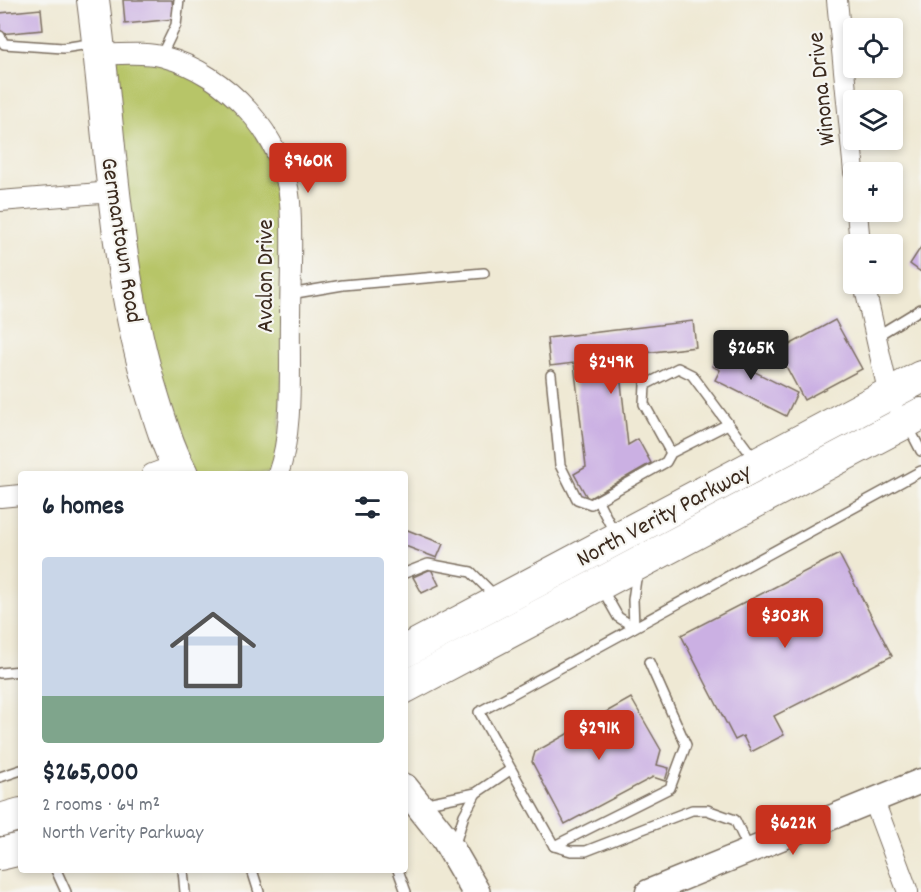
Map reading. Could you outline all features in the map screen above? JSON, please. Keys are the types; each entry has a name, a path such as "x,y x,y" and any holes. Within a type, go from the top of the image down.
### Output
{"main road":[{"name":"Germantown Road","path":"93,0 113,192 124,271 140,352 171,471"},
{"name":"North Verity Parkway","path":"408,685 758,464 921,377"},
{"name":"North Verity Parkway","path":"408,646 500,600 602,561 639,563 914,418"},
{"path":"412,796 453,852 476,892"},
{"path":"0,820 18,815"},
{"path":"0,854 18,850"}],"street":[{"name":"Winona Drive","path":"837,0 853,162"},
{"name":"Avalon Drive","path":"99,48 161,56 194,66 213,78 237,97 266,136 281,164 290,200 290,294 286,428 284,458 279,471"},
{"path":"0,201 113,192"},
{"path":"866,294 889,395 914,418"},
{"path":"0,497 18,495"},
{"path":"648,892 921,781"},
{"path":"874,801 908,892"}],"lane":[{"path":"161,56 176,25 179,0"},
{"path":"1,42 63,48 99,48"},
{"path":"290,294 343,285 484,273"},
{"path":"875,337 920,311"},
{"path":"671,453 644,404 645,384 678,368 693,375 758,464"},
{"path":"551,375 560,465 577,499 591,504 666,462 671,453 728,424"},
{"path":"914,418 921,451"},
{"path":"750,851 735,820 707,810 693,810 586,851 571,851 554,846 479,712 921,471"},
{"path":"598,501 602,561 618,617 634,627"},
{"path":"634,627 634,584 639,563"},
{"path":"408,572 428,564 471,572 500,600"},
{"path":"554,846 670,788 686,745 648,662"},
{"path":"0,673 18,671"},
{"path":"453,852 464,815 476,793 510,770"},
{"path":"0,777 18,771"},
{"path":"412,796 476,793"},
{"path":"57,873 66,892"},
{"path":"183,873 184,892"},
{"path":"254,873 259,892"},
{"path":"399,873 406,892"}],"green space":[{"path":"100,54 161,56 237,97 290,200 278,471 181,471 156,408"}],"building":[{"path":"123,0 172,0 174,19 125,24"},
{"path":"41,9 43,30 0,34 0,13"},
{"path":"921,247 921,272 910,264"},
{"path":"835,320 862,369 804,400 778,351"},
{"path":"693,321 696,347 618,356 628,445 638,439 651,463 588,499 574,474 586,467 574,363 550,366 547,338"},
{"path":"724,343 754,359 749,369 797,393 786,416 715,380 720,370 712,366"},
{"path":"408,530 443,544 437,558 408,547"},
{"path":"839,554 892,656 774,716 784,735 751,752 743,736 735,740 681,635"},
{"path":"431,569 439,585 422,593 413,577"},
{"path":"631,698 661,750 657,765 669,768 665,781 653,777 565,824 532,762 535,752"}]}
